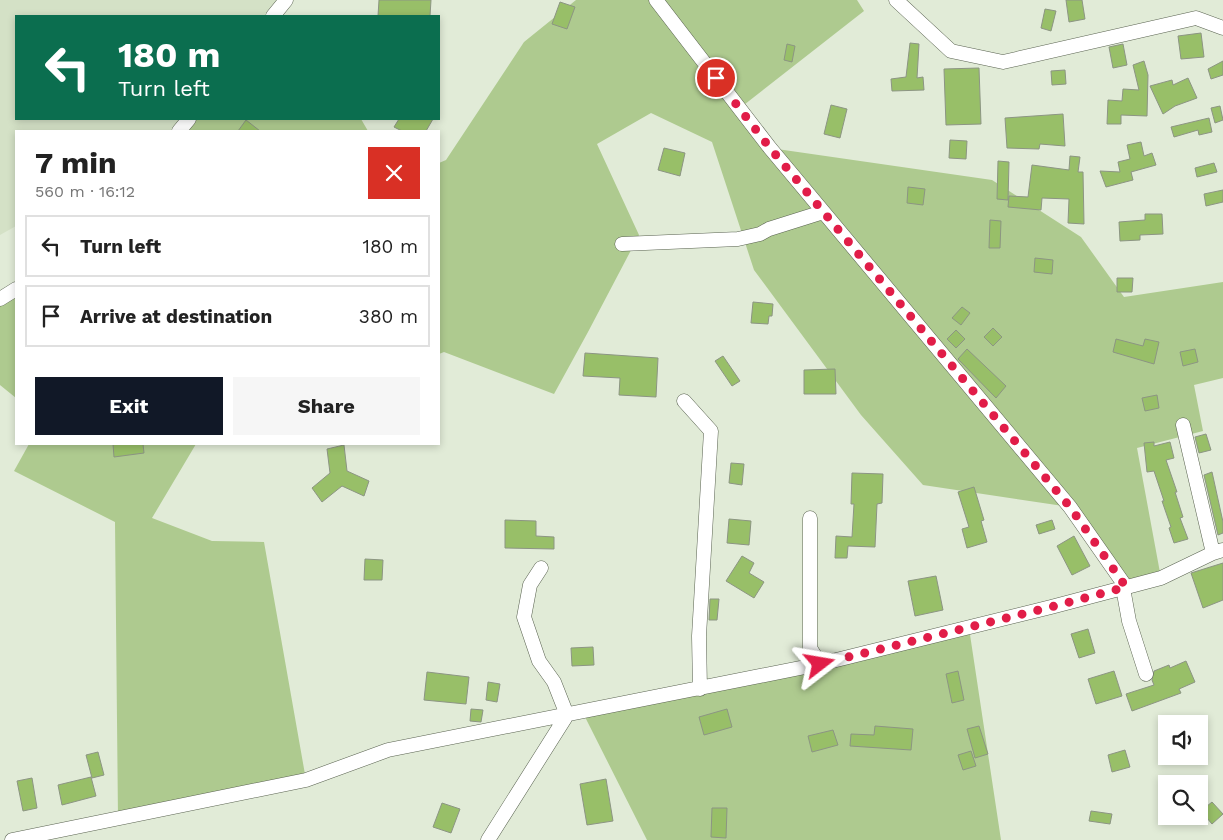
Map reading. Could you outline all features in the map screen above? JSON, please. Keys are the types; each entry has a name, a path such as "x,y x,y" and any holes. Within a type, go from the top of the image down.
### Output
{"street":[{"path":"274,15 286,0"},
{"path":"656,0 770,148 1070,507 1124,588 1129,621 1146,674"},
{"path":"896,0 951,51 1003,62 1196,18 1223,28"},
{"path":"180,130 188,120"},
{"path":"622,244 738,239 760,234 769,229 823,212"},
{"path":"0,299 15,290"},
{"path":"684,402 711,430 698,636 700,688"},
{"path":"12,840 306,780 388,750 820,664 1162,578 1218,552 1183,425"},
{"path":"810,518 810,648 820,664"},
{"path":"541,568 530,585 524,617 539,661 554,682 567,715"},
{"path":"488,840 567,715"}],"shaded area":[{"path":"0,0 277,0 270,15 15,15 15,120 182,120 172,130 15,130 15,227 0,235"}],"green space":[{"path":"576,0 857,0 864,11 740,108 770,148 992,180 1081,237 1124,297 1223,282 1223,378 1194,385 1203,431 1137,448 1161,578 1126,587 1070,507 923,485 861,415 754,270 712,142 651,113 597,144 639,235 554,394 444,352 440,354 440,163 446,160 524,42"},
{"path":"188,120 362,120 367,130 180,130"},
{"path":"15,290 15,397 0,385 0,299"},
{"path":"28,445 195,445 152,518 212,541 264,542 306,780 118,818 115,522 14,471"},
{"path":"969,628 1001,840 647,840 582,711"}],"building":[{"path":"379,0 431,0 430,15 378,15"},
{"path":"1066,0 1082,0 1085,19 1069,22"},
{"path":"560,2 575,7 567,29 552,24"},
{"path":"1045,9 1056,11 1051,31 1041,28"},
{"path":"1201,33 1204,57 1181,59 1178,36"},
{"path":"910,43 919,44 917,78 923,77 924,90 892,91 891,79 906,77"},
{"path":"787,44 795,46 792,62 784,60"},
{"path":"1123,44 1127,65 1113,68 1109,47"},
{"path":"1144,61 1148,75 1147,116 1121,115 1121,124 1107,124 1108,100 1122,101 1123,89 1139,90 1133,65"},
{"path":"1223,61 1223,75 1211,79 1208,69"},
{"path":"979,68 981,124 946,125 944,69"},
{"path":"1065,70 1066,84 1052,85 1051,71"},
{"path":"1188,78 1197,98 1175,106 1163,114 1150,86 1172,80 1173,85"},
{"path":"831,105 847,109 840,138 824,134"},
{"path":"1220,106 1223,120 1215,123 1211,108"},
{"path":"1063,114 1065,146 1040,144 1039,149 1007,148 1005,118"},
{"path":"1209,118 1212,132 1199,135 1198,130 1174,137 1171,127"},
{"path":"246,120 259,130 239,130"},
{"path":"398,120 432,120 427,130 400,130 394,127"},
{"path":"950,140 967,141 966,159 949,158"},
{"path":"1141,142 1144,156 1152,153 1156,165 1131,172 1133,180 1106,187 1100,171 1120,172 1118,162 1130,159 1127,145"},
{"path":"664,148 685,153 680,176 658,170"},
{"path":"1070,156 1080,157 1078,172 1083,172 1084,224 1068,223 1069,199 1042,198 1041,210 1008,207 1009,196 1028,197 1032,165 1069,170"},
{"path":"998,161 1009,162 1008,200 997,199"},
{"path":"1214,163 1217,172 1197,177 1195,168"},
{"path":"908,187 925,189 923,205 907,203"},
{"path":"1223,190 1223,202 1206,206 1204,194"},
{"path":"1145,214 1162,214 1163,234 1140,235 1140,240 1120,241 1119,222 1145,220"},
{"path":"990,220 1001,221 1000,248 989,248"},
{"path":"1035,258 1053,260 1052,274 1034,272"},
{"path":"1117,278 1133,278 1132,292 1117,292"},
{"path":"753,302 773,304 772,316 769,316 768,324 751,323"},
{"path":"962,307 970,313 961,325 952,318"},
{"path":"993,328 1002,337 993,346 984,337"},
{"path":"956,330 965,339 956,348 947,339"},
{"path":"1116,339 1143,346 1145,339 1159,342 1154,364 1113,352"},
{"path":"967,349 1006,386 996,398 958,359"},
{"path":"1195,349 1198,362 1183,366 1180,352"},
{"path":"585,353 658,358 656,397 619,395 620,378 583,376"},
{"path":"723,356 740,381 732,386 715,361"},
{"path":"835,369 836,394 804,394 804,370"},
{"path":"1157,395 1159,408 1145,411 1142,398"},
{"path":"1206,434 1211,450 1199,453 1195,437"},
{"path":"1154,442 1154,446 1170,442 1174,458 1166,460 1177,492 1175,492 1183,517 1180,518 1188,539 1174,543 1169,528 1171,527 1162,501 1164,501 1154,471 1147,472 1144,443"},
{"path":"113,445 143,445 144,453 114,457"},
{"path":"344,445 347,471 369,481 364,496 342,486 322,502 312,488 330,473 327,449"},
{"path":"731,463 744,464 742,485 729,483"},
{"path":"1212,472 1223,522 1223,533 1218,535 1204,475"},
{"path":"852,473 883,474 882,503 877,504 875,547 848,546 847,558 835,558 836,536 852,537 854,504 851,504"},
{"path":"974,487 984,520 981,521 987,542 967,548 962,529 969,527 958,492"},
{"path":"729,519 751,521 749,545 727,543"},
{"path":"505,520 536,521 536,536 554,537 554,549 505,548"},
{"path":"1052,520 1055,529 1039,534 1036,525"},
{"path":"1074,536 1090,566 1072,575 1057,546"},
{"path":"742,556 754,563 749,573 764,582 754,598 726,581"},
{"path":"365,559 383,560 382,580 364,580"},
{"path":"1223,563 1223,600 1203,608 1191,573"},
{"path":"936,576 943,610 915,616 908,581"},
{"path":"710,599 719,599 717,620 709,620"},
{"path":"1088,629 1095,653 1079,658 1071,634"},
{"path":"593,647 594,665 572,666 571,648"},
{"path":"1186,661 1195,682 1179,689 1181,693 1132,711 1126,694 1154,685 1152,680 1154,671 1169,665 1170,668"},
{"path":"958,671 964,700 952,703 946,674"},
{"path":"1114,671 1122,696 1096,704 1088,679"},
{"path":"427,672 469,677 466,704 424,700"},
{"path":"488,682 500,684 497,702 486,700"},
{"path":"471,709 483,710 481,722 470,721"},
{"path":"727,709 732,727 704,735 699,717"},
{"path":"875,726 913,729 911,750 850,746 851,734 874,735"},
{"path":"979,726 988,754 975,758 967,729"},
{"path":"833,730 838,745 812,752 808,736"},
{"path":"1125,750 1130,767 1112,772 1108,755"},
{"path":"971,751 976,766 963,770 958,755"},
{"path":"98,752 104,775 92,778 86,755"},
{"path":"91,777 96,796 62,805 58,785"},
{"path":"32,778 37,808 23,811 17,781"},
{"path":"606,779 613,821 587,825 580,784"},
{"path":"1212,802 1223,814 1212,824 1208,819 1208,805"},
{"path":"442,803 460,809 451,833 433,827"},
{"path":"712,808 727,808 726,838 711,837"},
{"path":"1091,811 1112,814 1110,824 1089,821"}],"route":[{"path":"716,78 770,148 1070,507 1126,587 820,664"}]}
